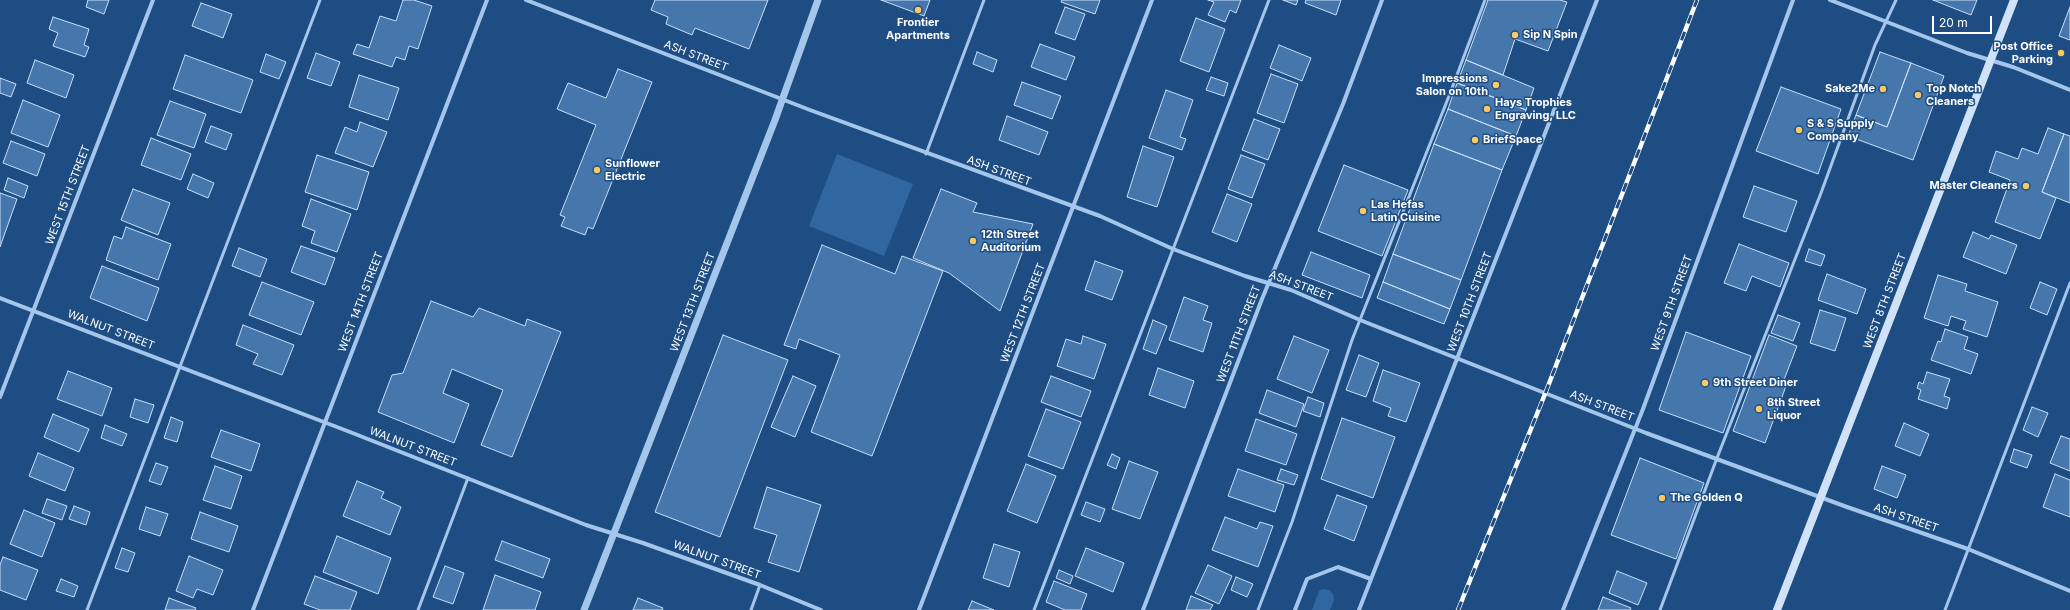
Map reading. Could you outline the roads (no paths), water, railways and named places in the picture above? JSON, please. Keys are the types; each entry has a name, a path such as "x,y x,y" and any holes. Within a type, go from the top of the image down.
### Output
{"main road":[{"name":"WEST 8TH STREET","path":"1777,610 2014,0"}],"street":[{"name":"WEST 15TH STREET","path":"0,397 153,0"},
{"name":"WEST 14TH STREET","path":"252,610 487,0"},
{"name":"ASH STREET","path":"526,0 926,154 1100,216 1174,249 1245,276 1291,290 1360,320 1457,359 1635,428 1820,497 1968,549 2070,591"},
{"name":"WEST 13TH STREET","path":"584,610 763,150 818,0"},
{"name":"WEST 12TH STREET","path":"919,610 1152,0"},
{"name":"WEST 11TH STREET","path":"1143,610 1268,282 1343,104 1382,0"},
{"name":"WEST 10TH STREET","path":"1359,610 1597,0"},
{"name":"WEST 9TH STREET","path":"1563,610 1635,428 1793,0"},
{"path":"1830,0 1967,53 2070,90"},
{"name":"WALNUT STREET","path":"0,298 179,366 586,525 613,533 760,585 821,610"},
{"path":"1295,610 1306,579 1338,567 1371,579"}],"lane":[{"path":"88,610 179,366 320,0"},
{"path":"926,154 984,0"},
{"path":"1034,610 1174,249 1268,0"},
{"path":"1258,610 1292,522 1360,320 1485,0"},
{"path":"1660,610 1717,458 1821,193 1876,45 1896,0"},
{"path":"1945,610 2070,283"},
{"path":"418,610 468,478"},
{"path":"751,610 760,585"}],"railway":[{"path":"1458,610 1545,394 1697,0"}],"place":[{"name":"Frontier Apartments","path":"918,10"},
{"name":"Sip N Spin","path":"1515,35"},
{"name":"Post Office Parking","path":"2061,53"},
{"name":"Impressions Salon on 10th","path":"1496,85"},
{"name":"Sake2Me","path":"1883,89"},
{"name":"Top Notch Cleaners","path":"1918,95"},
{"name":"Hays Trophies Engraving, LLC","path":"1487,109"},
{"name":"S & S Supply Company","path":"1799,130"},
{"name":"BriefSpace","path":"1475,140"},
{"name":"Sunflower Electric","path":"597,170"},
{"name":"Master Cleaners","path":"2026,186"},
{"name":"Las Hefas Latin Cuisine","path":"1363,211"},
{"name":"12th Street Auditorium","path":"973,241"},
{"name":"9th Street Diner","path":"1705,383"},
{"name":"8th Street Liquor","path":"1759,409"},
{"name":"The Golden Q","path":"1662,498"}]}
